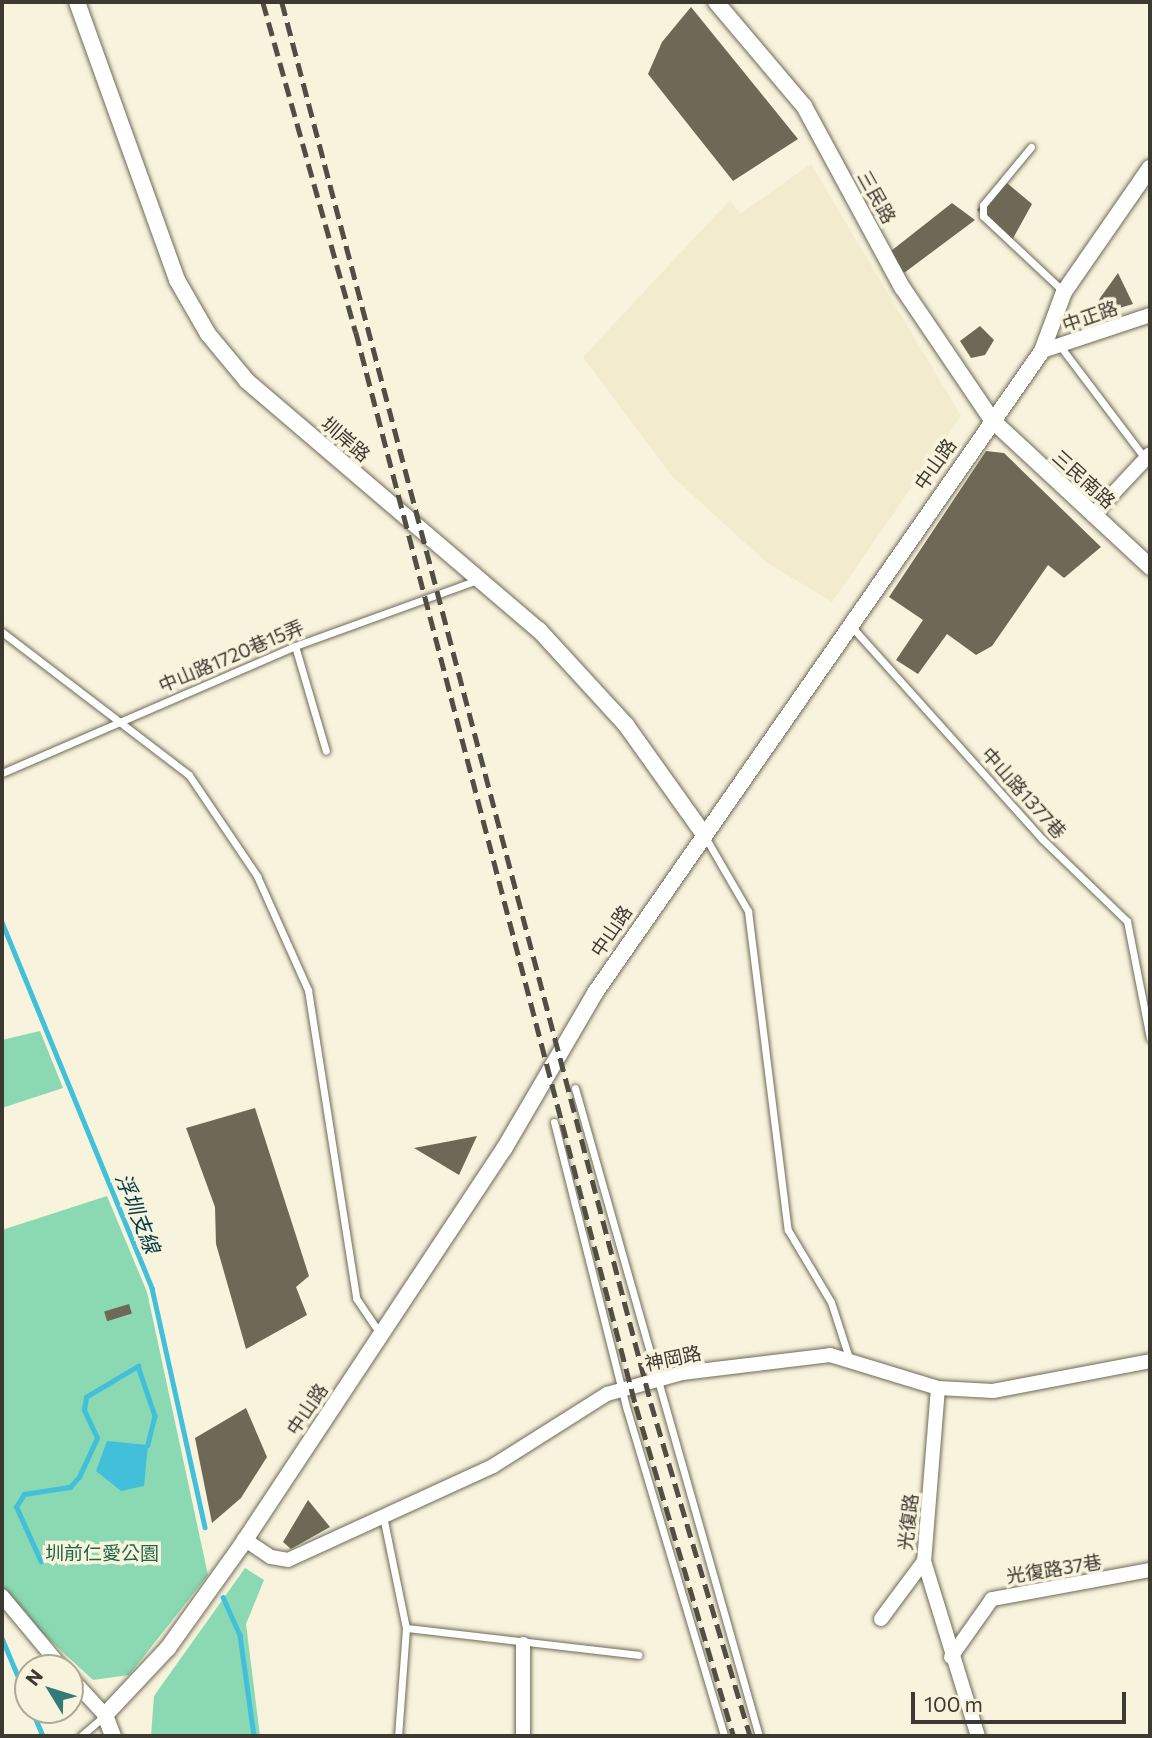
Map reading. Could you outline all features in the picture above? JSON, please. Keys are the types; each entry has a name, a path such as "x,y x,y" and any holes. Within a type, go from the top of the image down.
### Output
{"street":[{"name":"圳岸路","path":"77,2 177,280 208,334 247,381 477,580 539,630 626,725 703,833"},
{"name":"三民路","path":"716,2 804,106 902,287 992,420"},
{"name":"中山路","path":"104,1715 168,1648 382,1336 504,1149 595,993 849,623 1042,351 1064,292 1150,168"},
{"name":"中正路","path":"1042,351 1150,315"},
{"name":"三民南路","path":"992,420 1150,567"},
{"path":"1093,515 1147,456"},
{"name":"神岡路","path":"244,1539 271,1557 288,1560 382,1512 493,1466 622,1389 654,1380 830,1355 938,1388 993,1391 1150,1361"},
{"name":"光復路","path":"938,1388 924,1561 951,1657 978,1736"},
{"path":"881,1619 924,1561"},
{"name":"光復路37巷","path":"951,1657 992,1599 1150,1570"},
{"path":"2,1596 50,1654"},
{"path":"523,1644 523,1736"},
{"path":"84,1693 104,1715 113,1736"}],"lane":[{"path":"1031,147 982,205 983,216 1064,292"},
{"path":"1060,346 1147,456"},
{"name":"中山路1720巷15弄","path":"2,773 295,646 477,580"},
{"name":"中山路1377巷","path":"849,623 1042,839 1127,921 1150,1038"},
{"path":"2,632 189,775 284,929 315,1020 356,1298 382,1336"},
{"path":"295,646 326,751"},
{"path":"703,833 748,911 788,1230 831,1302 850,1361"},
{"path":"575,1088 654,1380 759,1736"},
{"path":"554,1122 622,1389 724,1736"},
{"path":"382,1512 406,1628 398,1736"},
{"path":"406,1628 523,1644 638,1655"},
{"path":"81,1736 104,1715"}],"shaded area":[{"path":"811,164 961,416 832,602 766,562 672,476 583,357 730,200 740,214"}],"green space":[{"path":"40,1031 63,1088 2,1108 2,1040"},
{"name":"圳前仁愛公園","path":"107,1196 147,1292 208,1575 129,1675 93,1680 84,1672 84,1654 65,1654 2,1596 2,1230"},
{"path":"245,1568 264,1580 246,1624 260,1736 151,1736 154,1696"}],"water":[{"path":"107,1441 148,1445 144,1486 121,1491 96,1471"}],"building":[{"path":"691,7 798,139 733,181 648,74 662,42"},
{"path":"1001,178 1032,204 1011,242 977,210"},
{"path":"952,203 975,220 904,273 891,251"},
{"path":"1118,273 1133,304 1093,316 1100,298"},
{"path":"980,326 994,340 985,355 971,358 960,341"},
{"path":"986,451 1004,453 1101,547 1064,578 1048,565 992,646 976,655 947,634 918,674 896,660 923,620 889,597"},
{"path":"255,1108 309,1276 296,1287 307,1315 246,1349 216,1244 215,1207 186,1128"},
{"path":"477,1136 459,1175 414,1148"},
{"path":"129,1304 132,1314 107,1321 104,1312"},
{"path":"246,1408 267,1457 241,1498 212,1523 195,1438"},
{"path":"308,1500 330,1527 291,1549 283,1542"}],"waterway":[{"name":"浮圳支線","path":"2,922 152,1288 205,1527"},
{"path":"41,1562 16,1507 24,1494 70,1487 79,1477 97,1438 84,1410 86,1397 138,1366 155,1416 148,1445"},
{"name":"浮圳支線","path":"223,1597 240,1635 254,1736"},
{"path":"2,1638 14,1667"},
{"path":"38,1724 43,1736"}],"railway":[{"path":"263,2 356,332 636,1406 734,1736"},
{"path":"282,2 651,1403 750,1736"}]}
